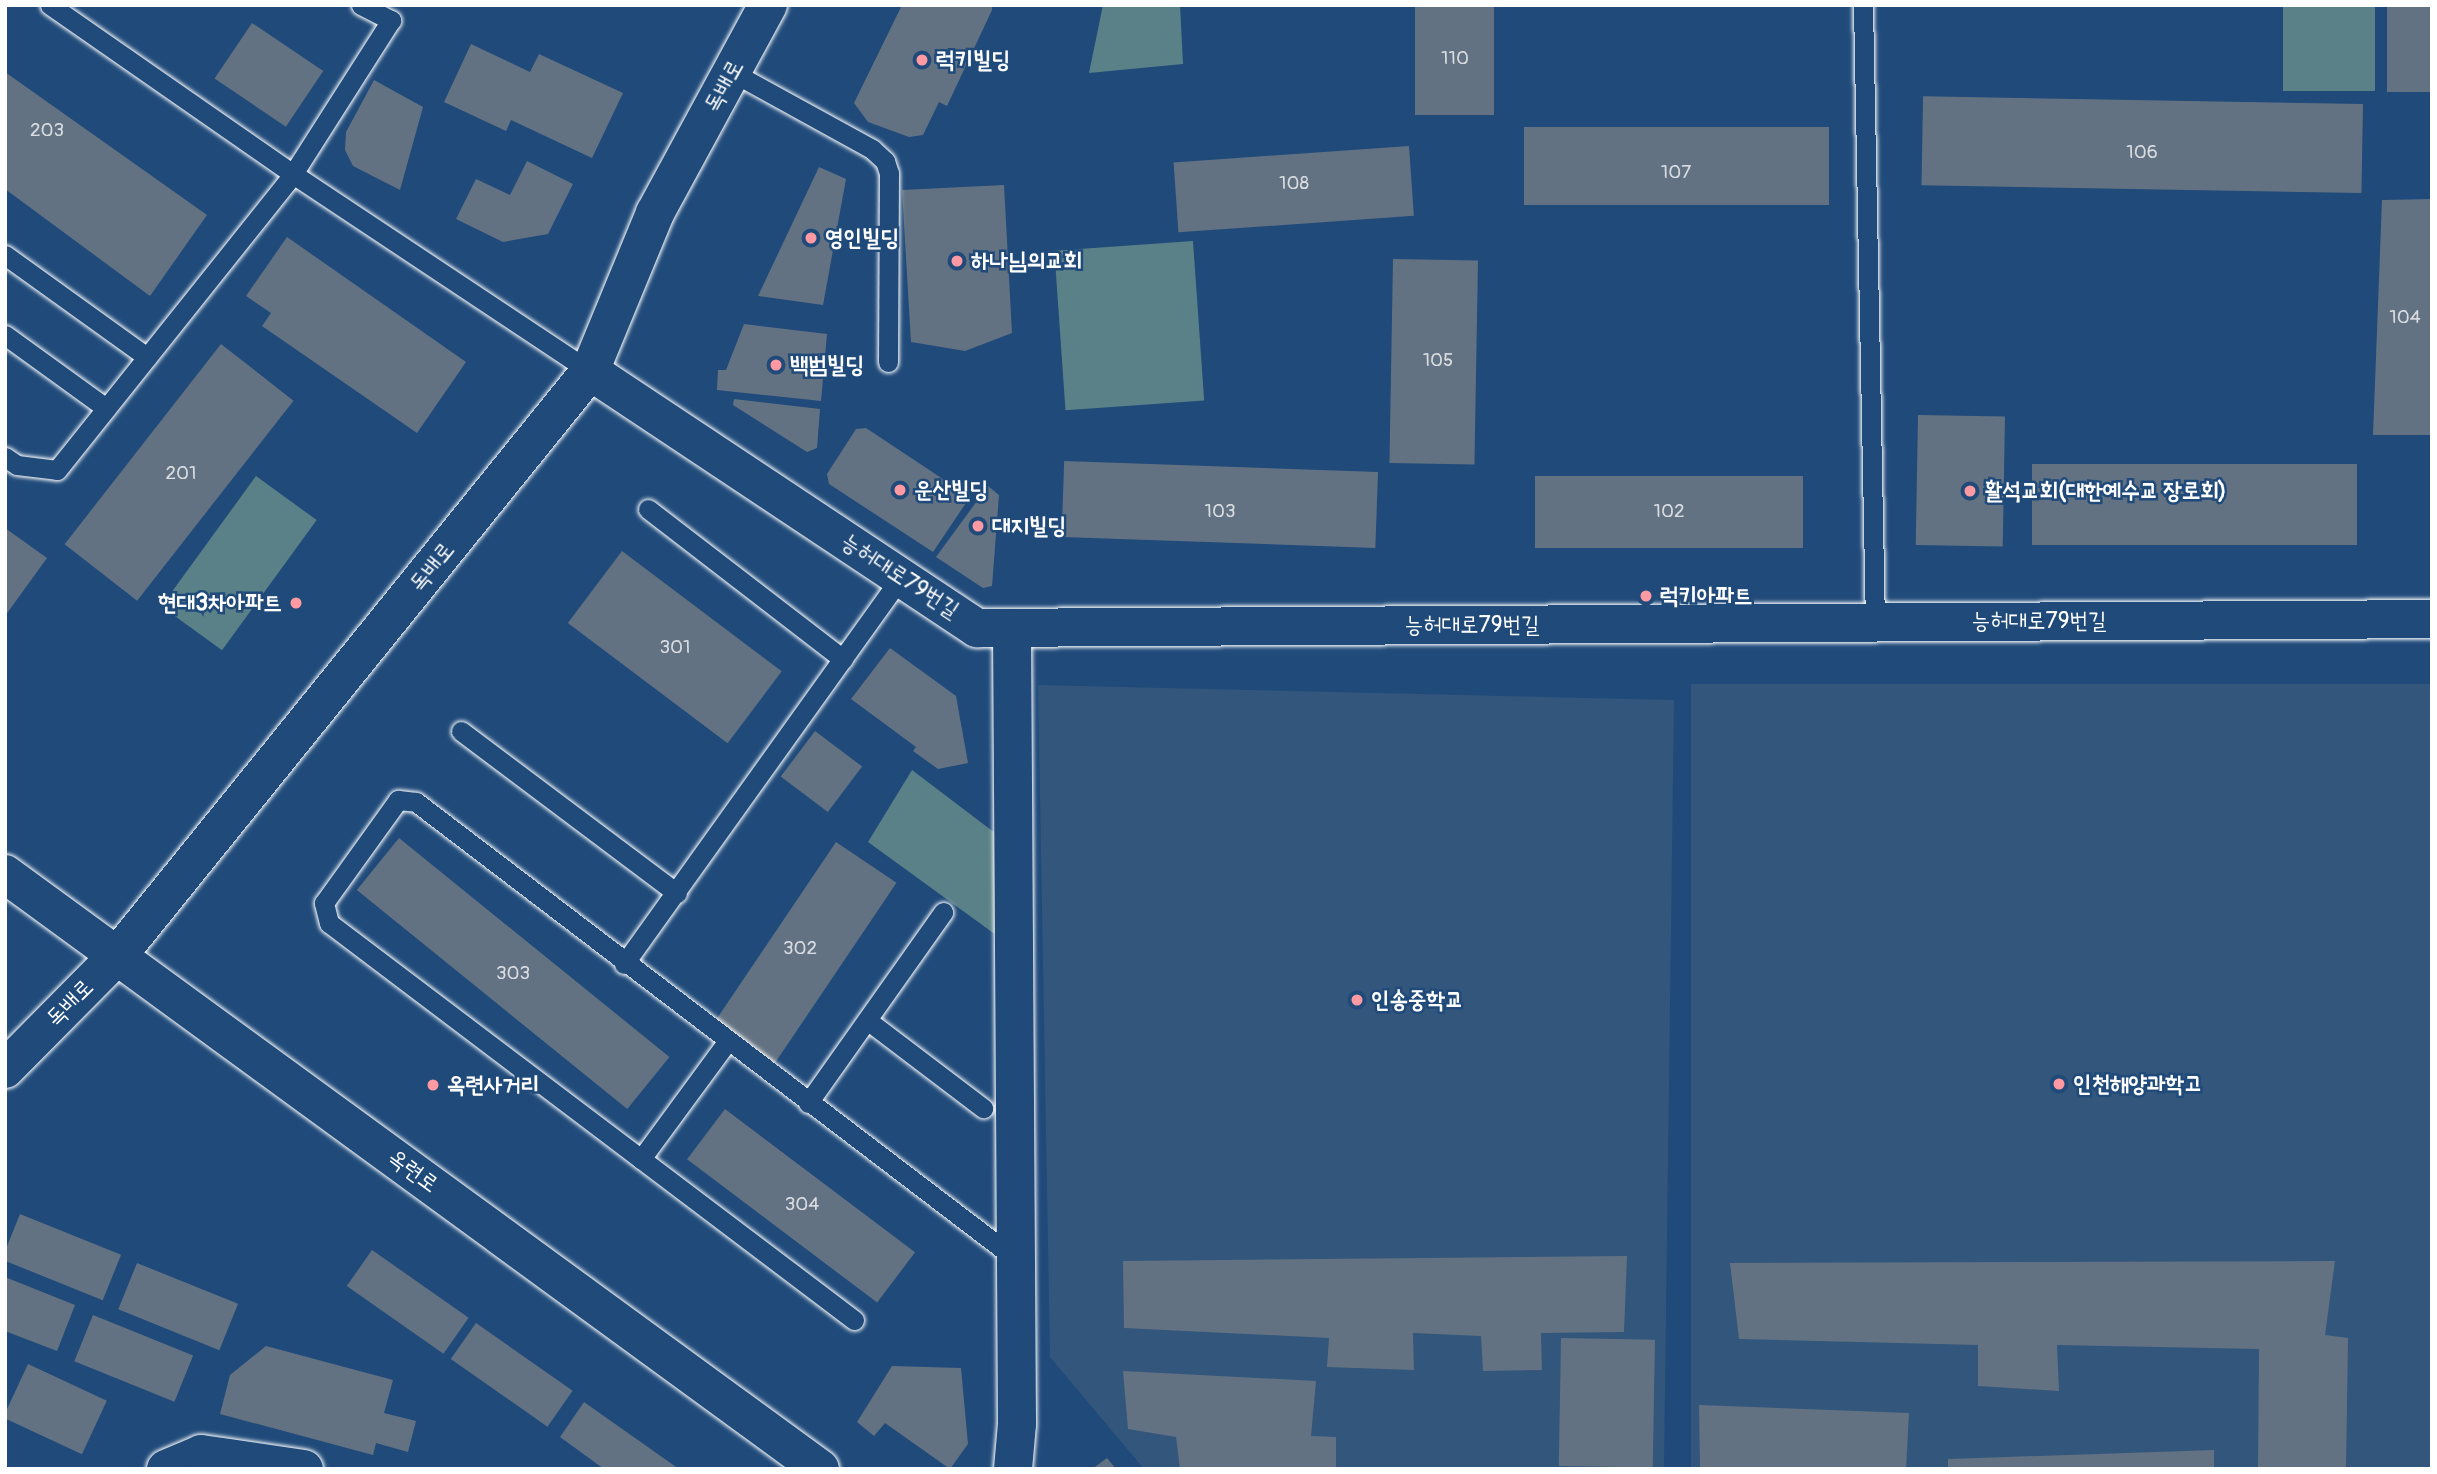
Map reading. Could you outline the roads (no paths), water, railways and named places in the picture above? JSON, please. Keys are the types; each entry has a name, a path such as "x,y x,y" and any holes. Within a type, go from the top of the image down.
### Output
{"street":[{"name":"독배로","path":"5,1069 118,955 590,371 655,213 768,5"},
{"name":"능허대로79번길","path":"590,371 977,628 2432,619"},
{"path":"1012,628 1016,1259 1013,1469"},
{"name":"옥련로","path":"5,874 820,1469"},
{"path":"166,1469 201,1454 304,1469"}],"lane":[{"path":"50,5 293,174 590,371"},
{"path":"5,457 17,465 57,470 293,174 391,20 361,5"},
{"path":"1863,5 1875,622"},
{"path":"732,72 872,149 885,161 890,173 888,362"},
{"path":"5,255 147,357"},
{"path":"5,335 106,408"},
{"path":"648,509 843,659"},
{"path":"624,964 901,577"},
{"path":"461,731 677,892"},
{"path":"854,1320 329,923 324,904 398,800 416,802 624,964 1016,1259"},
{"path":"808,1103 943,912"},
{"path":"867,1020 984,1108"},
{"path":"641,1159 727,1042"}],"place":[{"name":"럭키빌딩","path":"922,60"},
{"name":"영인빌딩","path":"811,238"},
{"name":"하나님의교회","path":"957,261"},
{"name":"백범빌딩","path":"776,365"},
{"name":"운산빌딩","path":"900,490"},
{"name":"활석교회(대한예수교 장로회)","path":"1970,491"},
{"name":"대지빌딩","path":"978,526"},
{"name":"럭키아파트","path":"1646,596"},
{"name":"현대3차아파트","path":"296,603"},
{"name":"인송중학교","path":"1357,1000"},
{"name":"인천해양과학고","path":"2059,1084"},
{"name":"옥련사거리","path":"433,1085"}]}
